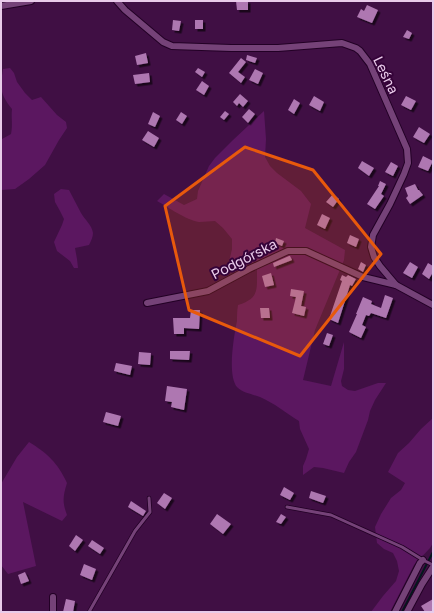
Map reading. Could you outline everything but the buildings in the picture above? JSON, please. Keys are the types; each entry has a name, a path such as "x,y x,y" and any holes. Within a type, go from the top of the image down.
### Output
{"street":[{"path":"1,6 31,1"},
{"name":"Leśna","path":"117,1 125,10 163,42 172,46 278,48 342,43 360,51 370,64 407,149 408,163 390,204 373,235 371,247 374,257 396,285 433,305"},
{"name":"Podgórska","path":"147,304 208,291 249,269 288,251 306,251 363,277 396,285"},
{"path":"395,612 420,563 423,560"},
{"path":"407,612 432,569"},
{"path":"53,598 53,612"}],"lane":[{"path":"89,612 135,531 150,512 149,498"},
{"path":"287,507 331,515 402,547 423,560 432,569"}],"highlighted area":[{"path":"245,147 313,170 381,254 300,356 189,310 165,206"}],"shaded area":[{"path":"10,68 14,73 17,82 25,93 32,100 41,97 57,115 66,122 67,128 45,165 15,189 1,190 1,138 2,139 11,134 12,109 3,95 1,81 3,69"},
{"path":"264,111 266,139 265,157 270,166 301,191 311,204 305,228 345,250 344,260 315,330 303,380 331,386 344,342 344,369 341,381 342,386 348,390 355,391 378,383 386,383 375,400 356,452 344,473 314,467 303,475 303,466 309,449 300,429 299,421 265,399 242,391 237,387 234,381 232,374 232,355 238,305 250,300 255,293 257,288 257,270 230,272 229,262 232,249 232,239 223,228 215,221 199,222 188,219 157,201 164,194 184,205 197,199 198,191 209,166 215,158"},
{"path":"61,189 69,190 93,233 89,245 75,248 78,268 74,268 70,261 57,251 54,242 64,219 55,202 54,194"},
{"path":"433,418 433,543 414,565 390,612 371,612 396,581 399,571 397,561 393,553 384,549 377,543 375,527 391,498 401,490 405,483 388,472 398,453"},
{"path":"29,442 51,459 64,476 67,483 64,506 67,515 62,521 23,502 36,566 8,574 1,565 1,484 17,457"}],"waterway":[{"path":"402,612 433,552"}]}
